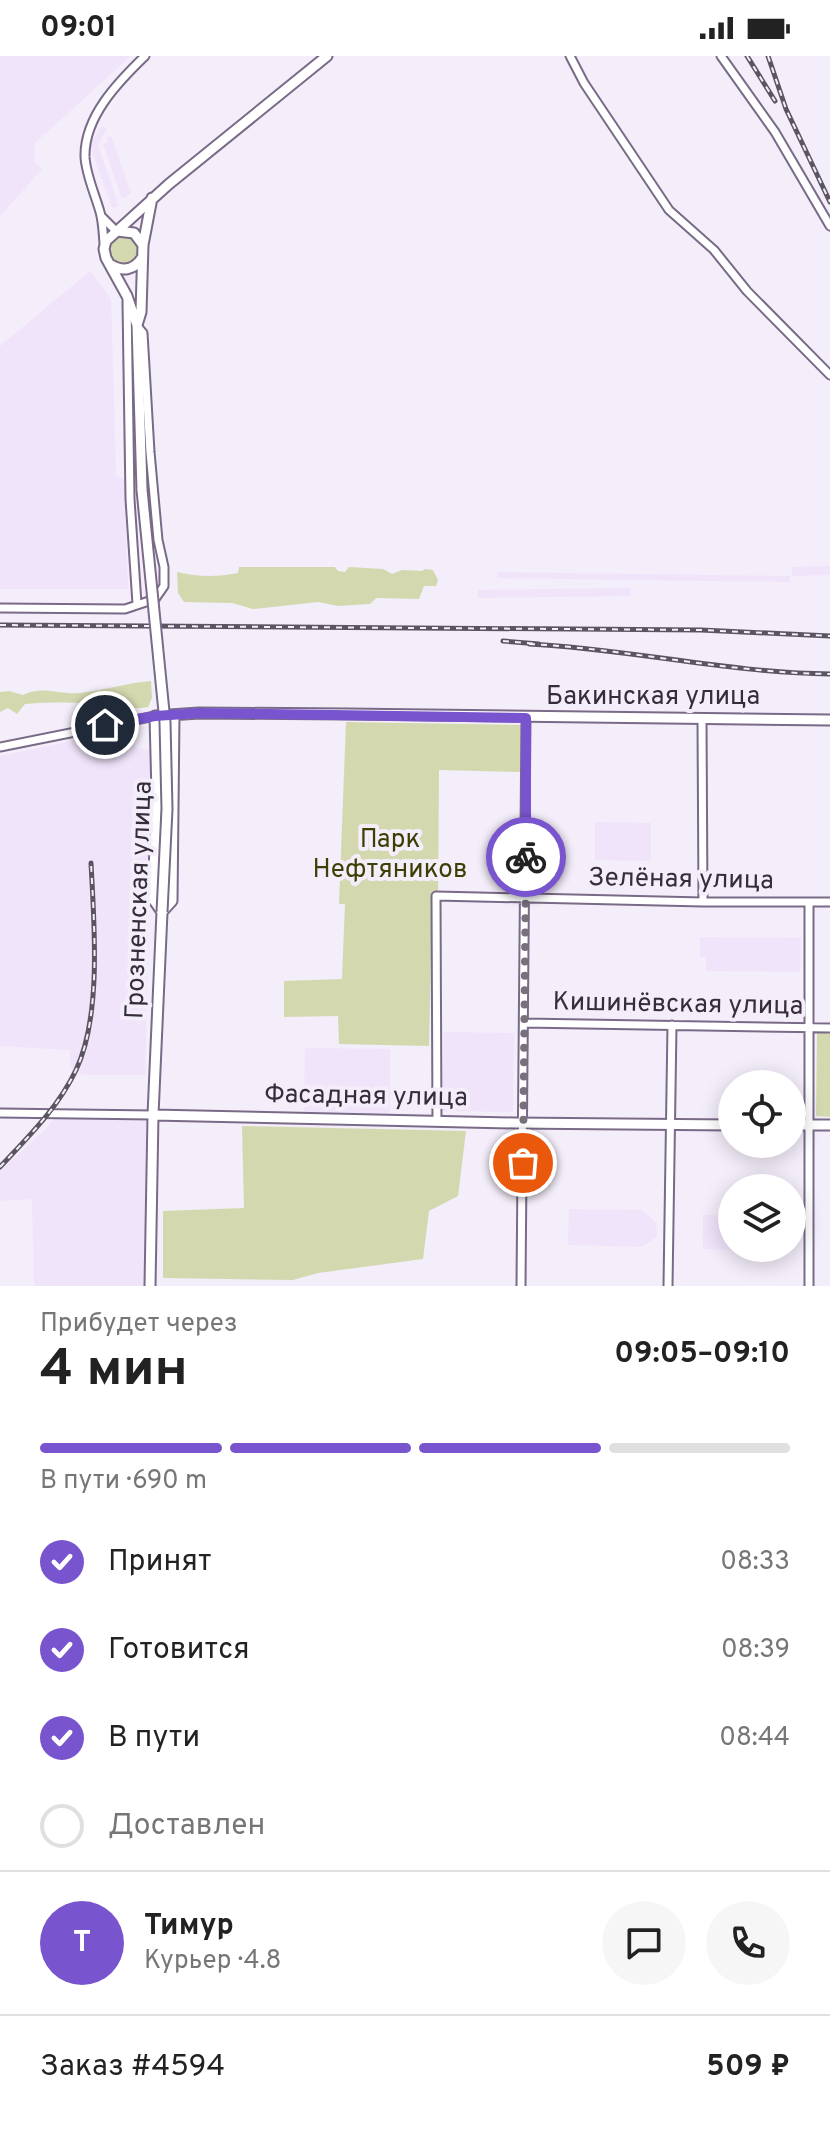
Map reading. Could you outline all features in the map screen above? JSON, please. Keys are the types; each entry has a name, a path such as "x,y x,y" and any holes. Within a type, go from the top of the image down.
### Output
{"main road":[{"path":"137,325 127,296 104,254 104,245 109,236 327,56"},
{"path":"137,325 141,312 143,250 152,198"},
{"path":"111,265 123,270 131,268 138,263 143,250 134,233 116,231"},
{"name":"Грозненская улица","path":"137,325 142,490 165,722 167,809 153,1115 150,1286"},
{"name":"Бакинская улица","path":"155,716 199,713 830,720"},
{"path":"155,716 153,899 162,912 172,901 174,715"},
{"path":"156,750 174,715"},
{"name":"Фасадная улица","path":"153,1115 718,1125"},
{"path":"808,1125 830,1125"}],"street":[{"path":"104,245 101,216 85,159 86,146 113,88 145,56"},
{"path":"570,56 584,83 669,210 714,250 747,291 830,375"},
{"path":"721,56 775,132 830,226"},
{"path":"101,216 116,231"},
{"path":"127,296 130,499 137,604"},
{"path":"0,608 125,609 155,599 165,581 157,526 143,333 137,325"},
{"name":"Бакинская улица","path":"0,747 155,716"},
{"path":"521,1286 526,718"},
{"path":"702,719 703,902"},
{"name":"Зелёная улица","path":"437,1121 436,896 830,902"},
{"path":"809,902 809,1286"},
{"name":"Кишинёвская улица","path":"524,1023 830,1028"},
{"path":"668,1286 672,1025"},
{"name":"Фасадная улица","path":"0,1113 153,1115"}],"shaded area":[{"path":"0,56 131,56 34,144 35,162 42,169 0,216"},
{"path":"102,126 107,129 98,145 119,206 112,208 90,145"},
{"path":"111,136 131,193 122,199 103,144"},
{"path":"90,271 111,299 116,476 124,479 128,589 0,589 0,346"},
{"path":"830,566 830,575 792,576 792,567"},
{"path":"497,572 790,576 790,582 497,578"},
{"path":"631,588 631,596 478,598 478,590"},
{"path":"135,728 135,748 154,750 145,1075 83,1075 70,1066 70,1050 0,1046 0,756"},
{"path":"595,822 651,823 651,861 595,860"},
{"path":"700,937 801,938 800,972 706,971 706,957 700,957"},
{"path":"444,1032 514,1033 513,1112 442,1111"},
{"path":"305,1048 390,1049 390,1116 304,1115"},
{"path":"56,1116 149,1117 148,1286 34,1286 32,1199 0,1201 0,1171"},
{"path":"569,1209 641,1210 656,1222 657,1237 641,1247 568,1245"},
{"path":"703,1215 718,1215 718,1249 703,1249"}],"green space":[{"path":"124,236 134,240 138,250 134,260 124,264 114,260 110,250 114,240"},
{"path":"239,567 335,567 345,572 349,567 383,569 392,574 402,570 425,569 433,570 438,580 436,586 424,586 419,599 376,598 370,604 338,606 318,602 253,609 232,603 184,602 178,593 177,572 200,576 223,575 238,573"},
{"path":"151,681 152,698 148,707 46,703 25,704 17,714 8,708 0,712 0,692 23,695 44,690 80,693"},
{"name":"Парк Нефтяников","path":"346,722 522,725 523,772 439,770 438,903 432,904 429,1046 339,1044 338,1016 284,1017 284,981 342,979 345,904 339,904"},
{"path":"817,1033 830,1033 830,1117 816,1116"},
{"path":"242,1126 466,1131 458,1196 429,1211 423,1259 318,1273 293,1280 163,1278 163,1211 244,1208"}],"railway":[{"path":"747,56 775,101"},
{"path":"768,56 786,109 830,202"},
{"path":"0,625 701,630 830,636"},
{"path":"503,641 539,644"},
{"path":"529,644 755,670 830,674"},
{"path":"0,1167 42,1122 60,1097 76,1070 84,1048 93,996 91,863"}],"way so far":[{"path":"523,1163 526,857"}],"route":[{"path":"105,725 155,716 199,713 526,718 526,857"}]}
